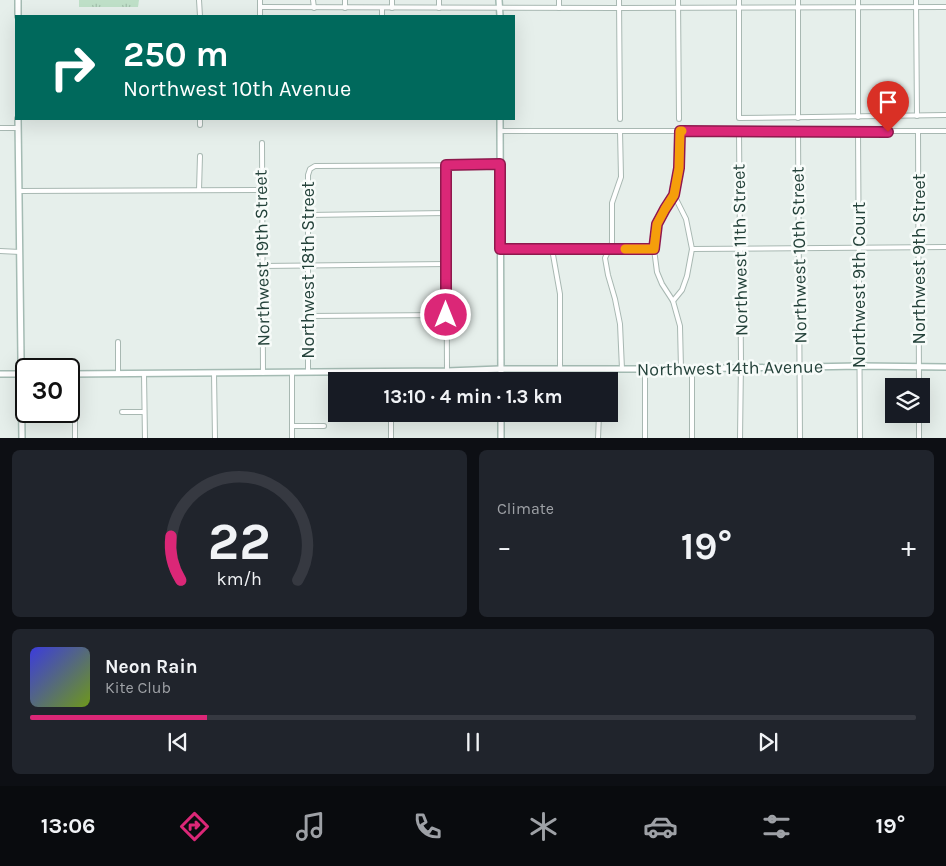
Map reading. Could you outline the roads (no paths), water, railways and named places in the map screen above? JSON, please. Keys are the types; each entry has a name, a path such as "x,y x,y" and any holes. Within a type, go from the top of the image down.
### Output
{"street":[{"path":"18,0 18,15"},
{"path":"200,0 200,15"},
{"path":"260,0 260,15"},
{"path":"314,0 314,8"},
{"path":"345,0 345,8"},
{"path":"392,0 392,8"},
{"path":"439,0 439,8"},
{"path":"500,0 500,15"},
{"path":"559,0 559,8"},
{"path":"619,0 620,119"},
{"path":"678,0 679,119"},
{"path":"739,0 739,118 946,116"},
{"path":"798,0 798,118"},
{"path":"858,0 858,117"},
{"path":"916,0 917,116"},
{"path":"260,7 946,7"},
{"path":"382,8 382,15"},
{"path":"18,120 23,358"},
{"path":"200,120 200,125"},
{"path":"500,120 500,372"},
{"path":"0,128 18,128"},
{"path":"500,131 946,131"},
{"path":"620,131 621,177 612,203 612,243 605,258 608,275 616,299 620,324 622,369"},
{"path":"680,131 679,168 674,195 657,224 654,249 657,272 673,301 680,326 681,369"},
{"name":"Northwest 9th Street","path":"918,131 919,378"},
{"name":"Northwest 11th Street","path":"739,132 740,438"},
{"name":"Northwest 10th Street","path":"798,132 800,438"},
{"name":"Northwest 9th Court","path":"858,132 860,438"},
{"name":"Northwest 19th Street","path":"262,143 263,373"},
{"path":"199,190 200,156"},
{"path":"447,371 446,165 500,164"},
{"name":"Northwest 18th Street","path":"308,372 308,175 310,168 315,166 446,165"},
{"path":"19,191 261,190"},
{"path":"673,301 682,290 687,276 692,249 686,220 674,195"},
{"path":"308,215 446,213"},
{"path":"692,249 946,247"},
{"path":"500,249 654,249"},
{"path":"552,249 560,294 560,368"},
{"path":"0,251 20,252"},
{"path":"262,266 447,264"},
{"path":"308,316 446,315"},
{"path":"118,342 118,374"},
{"name":"Northwest 14th Avenue","path":"80,374 447,371 560,368 692,369 946,366"},
{"path":"645,369 645,438"},
{"path":"692,369 692,438"},
{"path":"292,372 292,438"},
{"path":"214,373 215,438"},
{"path":"0,374 15,374"},
{"path":"144,374 145,438"},
{"path":"122,412 144,412"},
{"path":"391,422 391,438"},
{"path":"501,422 501,438"},
{"path":"598,438 599,422"},
{"path":"22,423 22,438"},
{"path":"75,423 75,438"},
{"path":"919,423 919,438"},
{"path":"292,426 324,426"}]}
